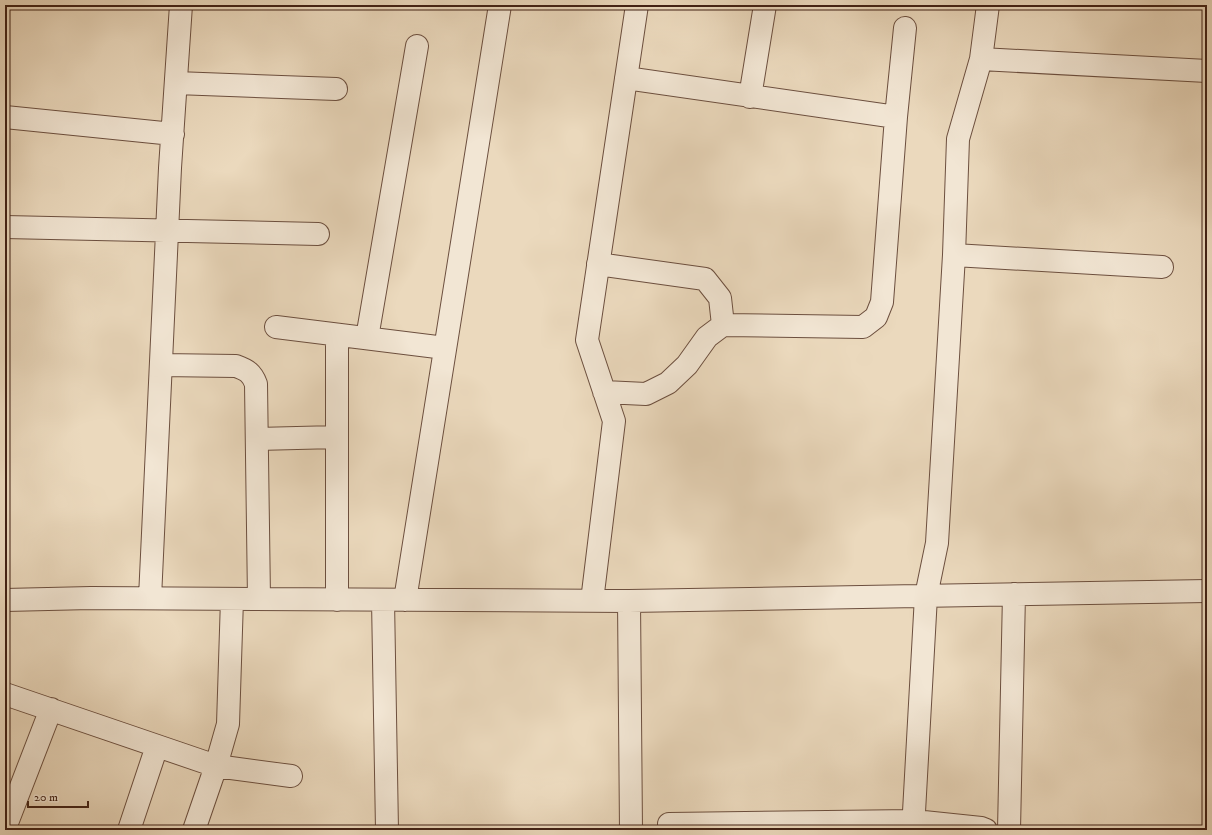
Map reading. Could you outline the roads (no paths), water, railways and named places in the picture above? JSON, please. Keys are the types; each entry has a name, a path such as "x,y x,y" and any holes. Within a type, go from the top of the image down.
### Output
{"street":[{"path":"150,598 172,134 181,5"},
{"path":"405,600 500,5"},
{"path":"592,601 614,421 587,340 637,5"},
{"path":"750,97 765,5"},
{"path":"913,826 926,596 937,543 954,255 958,139 981,58 988,5"},
{"path":"604,392 646,394 668,383 687,365 707,337 723,325 863,327 876,317 882,302 896,117 905,28"},
{"path":"367,338 417,46"},
{"path":"981,58 1207,71"},
{"path":"626,78 896,117"},
{"path":"176,83 336,90"},
{"path":"5,117 172,134"},
{"path":"5,227 318,234"},
{"path":"954,255 1162,267"},
{"path":"598,264 705,279 720,298 723,325"},
{"path":"276,327 445,348"},
{"path":"337,335 337,600"},
{"path":"161,365 236,366 247,370 253,376 256,384 259,599"},
{"path":"257,439 337,437"},
{"path":"5,600 150,598 629,601 1207,591"},
{"path":"1009,830 1014,594"},
{"path":"194,830 216,766 228,724 232,599"},
{"path":"383,600 387,830"},
{"path":"629,601 631,830"},
{"path":"5,694 216,766 291,776"},
{"path":"5,828 51,709"},
{"path":"129,830 157,746"},
{"path":"669,824 913,826 981,828 986,830"}]}
